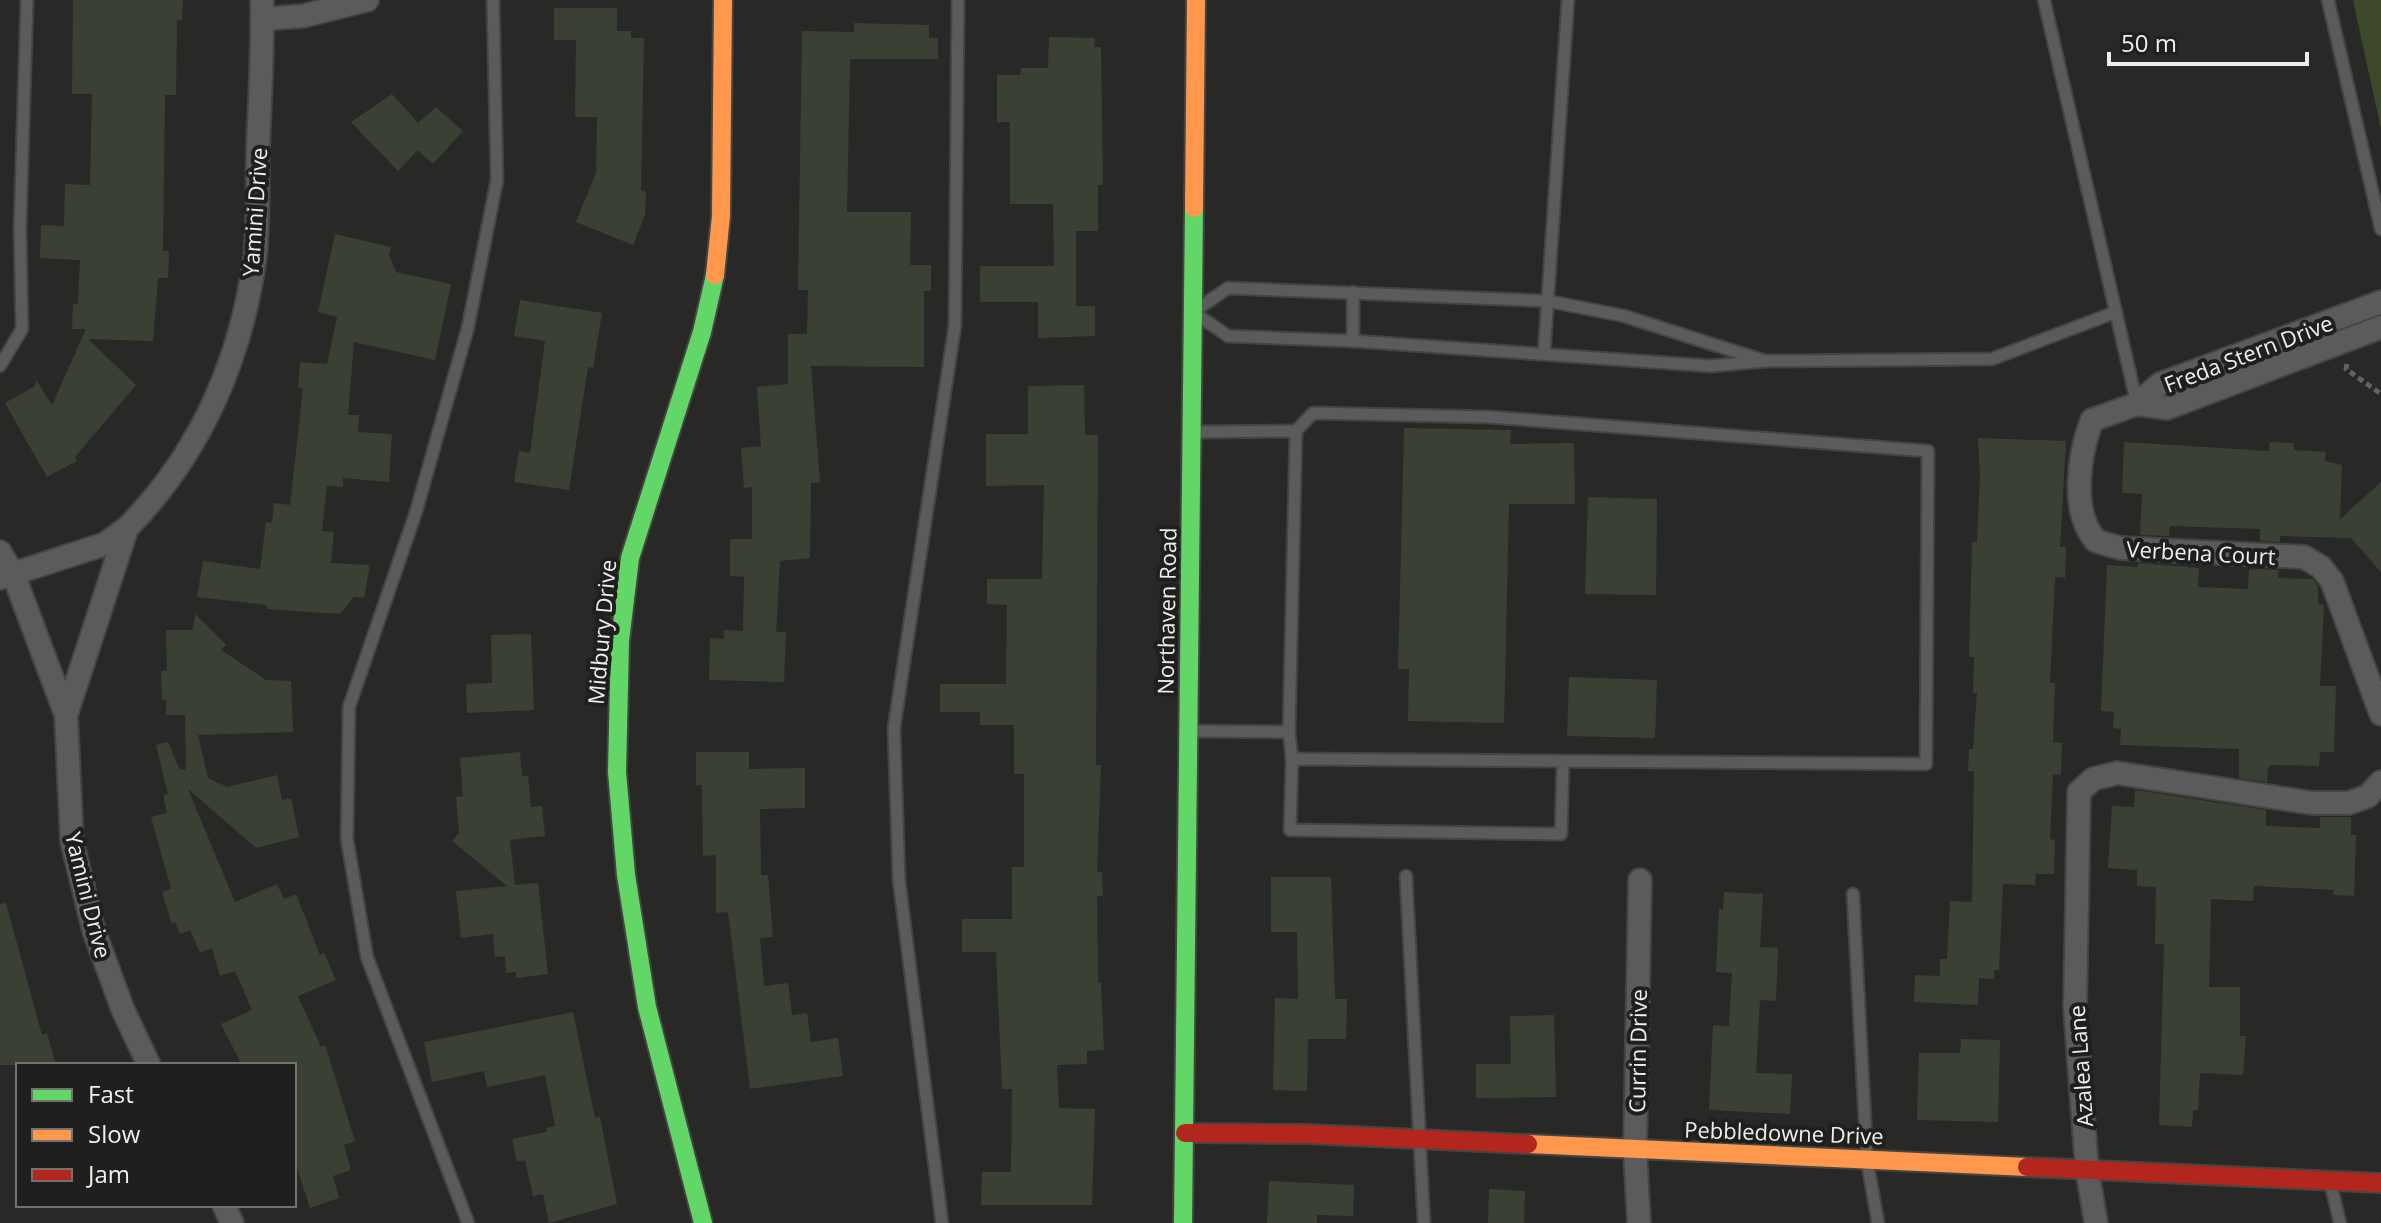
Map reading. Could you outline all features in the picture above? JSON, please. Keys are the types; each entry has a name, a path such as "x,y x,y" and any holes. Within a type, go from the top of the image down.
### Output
{"street":[{"path":"262,10 303,16 367,0"},
{"name":"Midbury Drive","path":"703,1223 647,1007 626,875 617,757 620,641 630,558 702,332 717,264 721,216 723,0"},
{"name":"Northaven Road","path":"1183,1223 1196,0"},
{"name":"Yamini Drive","path":"66,715 127,528 149,506 192,449 223,385 243,322 255,255 262,10"},
{"name":"Freda Stern Drive","path":"2137,404 2160,384 2381,302"},
{"name":"Freda Stern Drive","path":"2137,404 2167,408 2381,327"},
{"name":"Verbena Court","path":"2137,404 2092,420 2082,446 2083,522 2087,531 2096,541 2120,548 2304,557 2321,567 2332,581 2381,714"},
{"path":"7,577 105,544 127,528"},
{"name":"Yamini Drive","path":"0,552 7,577 66,715 72,842 94,931 123,1010 148,1063"},
{"name":"Azalea Lane","path":"2096,1223 2087,1169 2075,1008 2079,792 2093,779 2117,773 2312,803 2349,803 2368,796 2381,782"},
{"name":"Currin Drive","path":"1639,1223 1635,1150 1640,880"},
{"name":"Pebbledowne Drive","path":"1185,1133 1422,1140 2381,1183"}],"lane":[{"path":"0,366 22,329 20,228 27,0"},
{"path":"468,1223 367,957 347,839 349,707 424,484 468,327 497,180 493,0"},
{"path":"942,1223 899,880 894,728 955,325 958,0"},
{"path":"1544,354 1568,0"},
{"path":"2044,0 2137,404"},
{"path":"2328,0 2381,229"},
{"path":"1765,361 1624,316 1548,301 1228,288 1193,312 1228,336 1353,341 1711,366 1765,361 1992,359 2116,312"},
{"path":"1353,292 1353,341"},
{"path":"1292,759 1926,764 1928,451 1490,417 1313,413 1296,431 1289,732 1292,759 1290,830 1561,834 1563,762"},
{"path":"1192,432 1296,431"},
{"path":"1189,731 1289,732"},
{"path":"1406,876 1424,1223"},
{"path":"1853,894 1867,1160 1878,1223"},
{"path":"2330,1180 2340,1223"}],"path":[{"path":"2356,337 2346,369 2381,394"}],"green space":[{"path":"2353,0 2381,0 2381,129"}],"building":[{"path":"73,0 183,0 182,20 177,20 176,95 165,95 163,251 169,251 168,278 158,278 153,341 88,339 136,385 75,457 77,461 47,477 5,403 35,386 36,380 52,405 86,329 72,329 73,304 78,304 80,260 40,258 41,225 64,226 65,184 90,185 92,94 72,94"},
{"path":"554,8 617,8 617,31 631,31 631,38 644,38 641,190 646,192 645,215 633,245 576,222 596,173 597,117 575,117 576,40 554,40"},
{"path":"854,23 929,25 929,38 938,38 938,59 850,59 847,212 911,212 910,265 931,265 931,291 924,291 924,367 811,366 820,482 811,483 810,558 780,561 776,632 786,632 784,682 709,680 710,638 724,639 724,630 743,631 744,577 730,576 730,539 752,539 752,487 744,488 741,448 761,446 757,387 788,384 788,334 807,334 808,290 798,290 802,31 854,32"},
{"path":"1049,37 1095,38 1094,47 1101,47 1103,185 1098,185 1098,231 1076,231 1076,306 1095,306 1095,336 1038,338 1038,302 980,302 980,266 1054,266 1053,204 1010,204 1010,122 997,122 997,75 1020,75 1021,68 1048,68"},
{"path":"392,94 418,123 436,107 463,131 433,164 418,150 398,171 351,122"},
{"path":"335,234 391,247 389,255 396,272 451,284 435,360 354,342 348,415 359,415 358,432 392,434 389,482 343,478 343,487 327,486 322,531 334,532 331,563 370,565 364,598 354,597 340,614 267,609 267,605 197,597 203,561 260,569 266,522 272,523 274,503 290,505 303,388 298,388 300,362 327,364 337,317 318,312"},
{"path":"520,300 602,313 593,368 588,367 569,490 514,482 519,451 530,453 545,341 514,336"},
{"path":"1084,385 1085,435 1098,435 1096,765 1101,765 1097,872 1102,872 1103,896 1097,896 1098,983 1101,982 1104,1050 1087,1051 1087,1064 1057,1065 1059,1108 1095,1109 1092,1205 981,1205 982,1172 1011,1172 1012,1089 1002,1089 996,952 962,952 962,919 1012,919 1012,867 1024,867 1024,774 1014,774 1014,725 980,725 980,712 940,712 940,684 1006,684 1007,605 987,604 987,579 1042,579 1044,485 986,486 986,434 1028,434 1028,386"},
{"path":"1404,428 1511,430 1510,444 1574,443 1575,504 1509,504 1504,723 1408,721 1409,669 1398,669"},
{"path":"1978,438 2066,441 2060,547 2066,547 2065,578 2055,577 2050,683 2055,683 2053,742 2062,743 2061,775 2053,774 2050,839 2055,840 2054,874 2036,874 2035,885 2003,884 1999,970 1994,970 1994,979 1979,978 1978,1005 1914,1002 1915,975 1940,976 1940,959 1947,959 1950,901 1972,902 1974,771 1968,771 1969,749 1973,749 1977,693 1973,693 1974,657 1969,657 1972,542 1977,542 1980,476"},
{"path":"2124,442 2269,451 2270,442 2294,443 2294,450 2326,452 2325,461 2342,465 2340,519 2381,482 2381,572 2351,538 2280,536 2280,542 2260,541 2260,529 2170,526 2169,536 2140,535 2142,494 2122,493"},
{"path":"1588,497 1657,499 1656,595 1585,594"},
{"path":"2138,563 2199,568 2198,587 2248,589 2249,570 2258,569 2279,570 2278,578 2313,579 2318,586 2318,604 2324,605 2320,686 2336,686 2334,752 2320,752 2319,766 2272,765 2268,768 2267,782 2239,778 2239,749 2120,745 2121,729 2113,728 2114,712 2101,711 2107,565 2138,567"},
{"path":"195,614 226,645 221,650 266,680 291,681 293,732 198,735 208,778 227,787 277,775 282,800 291,798 299,837 256,848 188,789 235,902 277,884 284,899 296,894 320,955 324,953 336,980 298,996 321,1047 325,1045 355,1141 344,1145 351,1170 333,1176 339,1198 310,1208 296,1164 296,1063 241,1063 221,1024 252,1010 235,971 220,976 212,948 200,953 190,930 180,934 175,922 172,924 162,892 171,889 151,817 167,813 163,795 168,794 156,745 168,742 180,770 186,769 185,715 166,715 161,671 167,671 166,630 193,630"},
{"path":"531,634 534,710 467,713 466,684 492,683 491,635"},
{"path":"1569,677 1657,680 1655,738 1567,736"},
{"path":"520,752 522,776 528,776 531,807 542,806 545,836 510,840 515,885 538,883 548,974 516,978 516,972 506,973 505,956 495,957 493,934 461,938 456,891 507,886 452,841 459,833 456,797 463,796 460,758"},
{"path":"696,752 749,752 749,769 805,768 805,808 760,809 761,875 768,875 773,937 760,938 764,986 788,983 792,1015 807,1013 811,1042 838,1038 843,1076 750,1089 728,912 716,913 716,855 703,856 702,785 696,785"},
{"path":"2135,790 2266,810 2266,826 2320,828 2320,817 2351,817 2351,835 2356,835 2354,896 2333,895 2334,890 2254,886 2253,901 2211,899 2209,987 2240,987 2240,1036 2246,1036 2243,1075 2200,1073 2198,1110 2193,1110 2192,1127 2159,1125 2164,944 2155,944 2156,887 2137,886 2137,870 2108,868 2112,806 2134,807"},
{"path":"1271,877 1331,877 1335,999 1347,999 1346,1039 1308,1039 1307,1091 1273,1090 1275,998 1298,999 1297,932 1271,932"},
{"path":"1724,892 1763,894 1760,947 1778,948 1776,1001 1760,1000 1756,1073 1792,1074 1790,1114 1709,1110 1713,1025 1729,1026 1732,973 1716,972 1719,909 1723,910"},
{"path":"6,903 42,1035 47,1033 55,1063 0,1065 0,904"},
{"path":"573,1012 595,1118 600,1117 617,1204 549,1223 543,1194 533,1196 525,1160 517,1162 512,1139 547,1132 546,1128 555,1126 545,1075 487,1087 484,1071 432,1082 424,1042"},
{"path":"1554,1015 1556,1097 1476,1098 1476,1064 1511,1064 1510,1016"},
{"path":"1961,1039 2000,1040 1998,1122 1917,1120 1919,1053 1960,1053"},
{"path":"1269,1181 1354,1185 1353,1216 1317,1215 1317,1223 1267,1223"},
{"path":"1489,1189 1525,1191 1524,1223 1488,1223"}],"traffic: fast":[{"path":"1183,1223 1194,208"},
{"path":"703,1223 647,1007 626,875 617,772 620,641 630,558 702,332 715,275"}],"traffic: slow":[{"path":"715,275 721,216 723,0"},
{"path":"1194,208 1196,0"},
{"path":"1528,1144 2027,1167"}],"traffic: jam":[{"path":"1185,1133 1308,1134 1528,1144"},
{"path":"2027,1167 2381,1183"}]}
